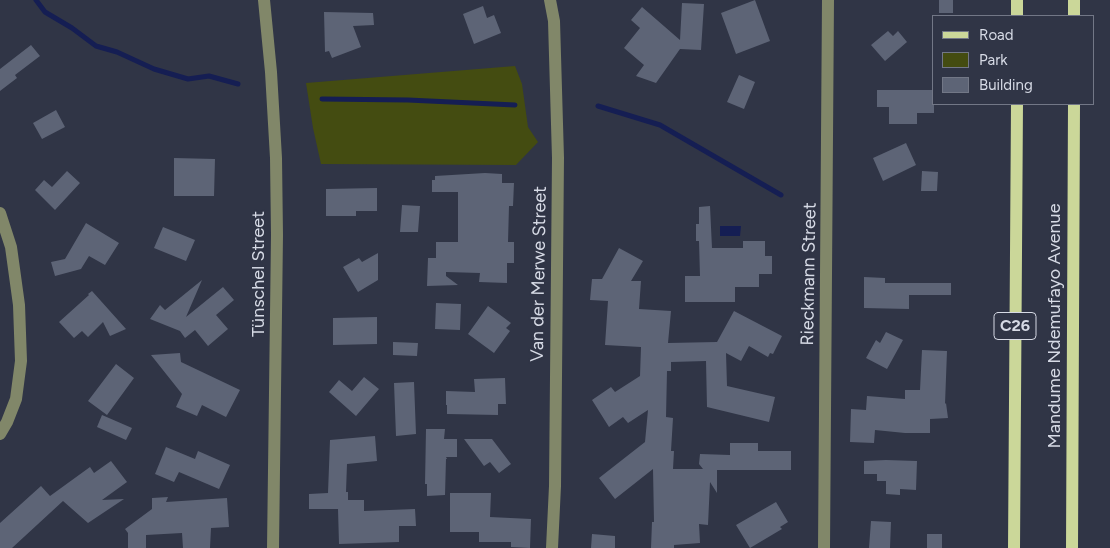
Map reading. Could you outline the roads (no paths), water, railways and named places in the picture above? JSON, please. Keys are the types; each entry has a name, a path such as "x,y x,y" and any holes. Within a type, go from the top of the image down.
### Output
{"main road":[{"path":"1017,0 1017,15"},
{"path":"1074,0 1074,15"},
{"name":"C26","path":"1014,548 1017,105"},
{"name":"Mandume Ndemufayo Avenue","path":"1072,548 1074,105"}],"street":[{"name":"Tünschel Street","path":"264,0 276,158 277,235 273,548"},
{"name":"Van der Merwe Street","path":"550,0 554,22 558,158 555,486 552,548"},
{"name":"Rieckmann Street","path":"824,548 828,0"},
{"path":"0,213 10,247 19,305 22,361 16,398 7,422 0,434"}],"waterway":[{"path":"36,0 45,12 72,28 96,46 117,52 154,69 188,79 209,76 238,84"},
{"path":"322,99 408,100 515,105"},
{"path":"598,106 660,125 781,195"}]}
